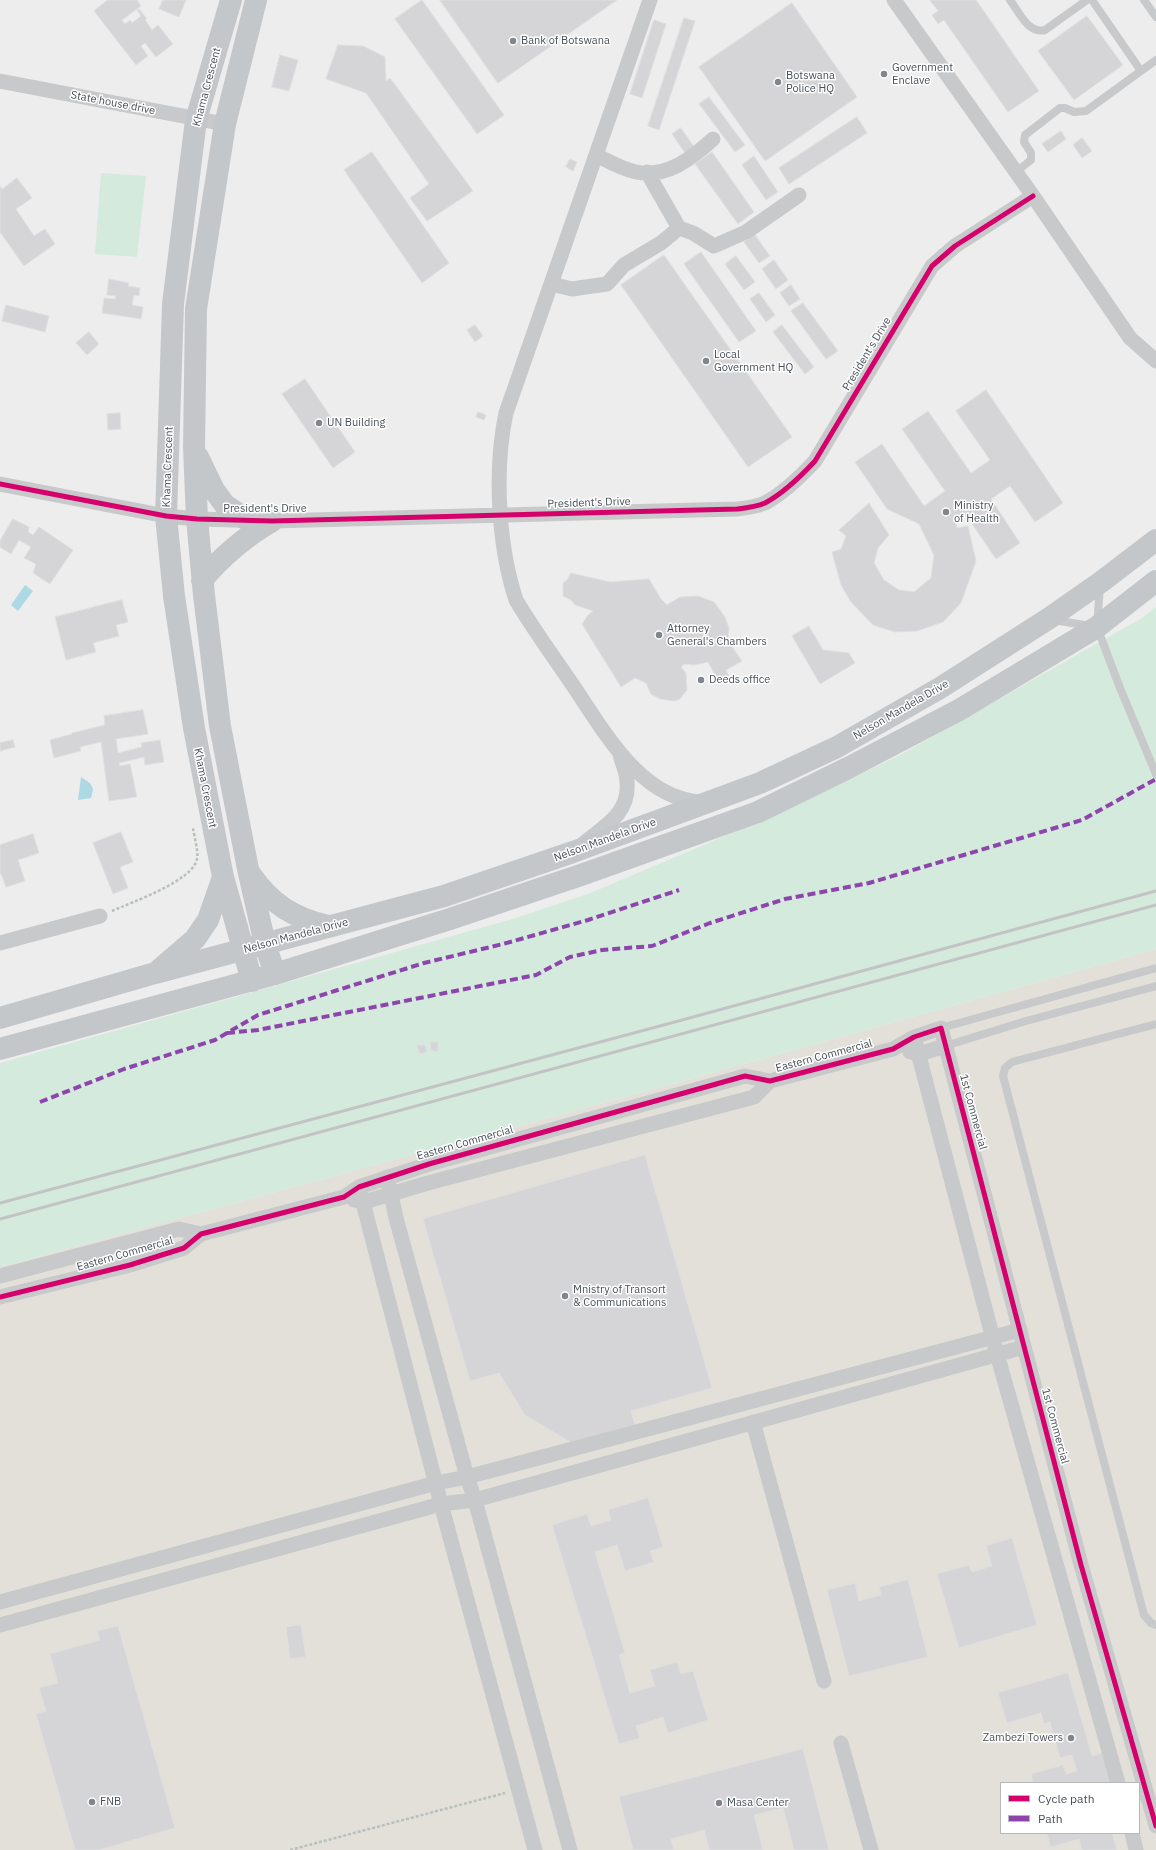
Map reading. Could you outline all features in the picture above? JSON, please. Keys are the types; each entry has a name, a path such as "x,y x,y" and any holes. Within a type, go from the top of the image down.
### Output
{"main road":[{"name":"Khama Crescent","path":"231,0 196,120 173,304 166,516 174,596 194,728 223,877 242,950 252,981"},
{"path":"256,0 225,124 196,308 194,448 197,519 202,580 220,726 248,869 265,944 275,974"},
{"path":"194,448 214,490 224,505 246,519"},
{"path":"202,580 233,547 251,533 272,521"},
{"name":"Nelson Mandela Drive","path":"0,1018 155,973 444,896 573,852 760,783 837,747 940,688 1048,619 1156,540"},
{"path":"0,1049 275,974 501,902 758,812 848,768 959,710 1097,627 1156,582"},
{"path":"248,869 259,887 284,909 309,921 328,926"},
{"path":"155,973 195,939 208,920 223,877"}],"street":[{"path":"650,0 506,413 502,432 499,515 510,582 516,600 620,753 646,779 662,790 688,802 708,802"},
{"path":"894,0 1016,172 1130,338 1156,361"},
{"name":"State house drive","path":"0,80 196,120 225,124"},
{"path":"596,155 636,172 664,172 695,156 713,139"},
{"path":"647,172 679,228 693,233 714,246 746,232 799,195"},
{"name":"President's Drive","path":"0,484 166,516 197,519 246,519 272,521 737,509 764,503 802,476 815,461 932,266 955,246 1032,196"},
{"path":"550,284 572,289 607,284 624,265 661,243 679,228"},
{"path":"573,852 620,812 625,802 627,782 620,753"},
{"path":"0,943 100,916"},
{"name":"Eastern Commercial","path":"0,1297 130,1265 184,1248 201,1234 344,1197 359,1186 429,1164 745,1076 770,1081 893,1048 914,1037 941,1028"},
{"name":"1st Commercial","path":"941,1028 1081,1565 1156,1826"},
{"path":"914,1037 997,1354 1118,1782"},
{"path":"893,1048 919,1054 945,1046"},
{"name":"Eastern Commercial","path":"344,1197 364,1202 428,1183 754,1097 770,1081"},
{"path":"387,1177 390,1195 570,1850"},
{"path":"359,1186 441,1504 535,1850"},
{"name":"Eastern Commercial","path":"0,1276 179,1229 201,1234"},
{"path":"0,1602 436,1483 467,1477 1020,1330"},
{"path":"0,1625 441,1504 475,1500 1024,1347"},
{"path":"753,1422 824,1680"},
{"path":"841,1743 871,1850"},
{"path":"1132,1834 1136,1850"}],"lane":[{"path":"1010,0 1031,29 1039,32 1045,30 1086,0"},
{"path":"1092,0 1141,71"},
{"path":"1144,0 1156,17"},
{"path":"1016,172 1031,160 1031,153 1024,142 1024,135 1037,124 1060,108 1074,112 1086,110 1156,60"},
{"path":"1100,582 1097,627 1120,688 1156,774"},
{"path":"1048,619 1097,627"},
{"name":"Eastern Commercial","path":"941,1028 1156,968"},
{"path":"945,1046 1026,1021 1156,986"},
{"path":"1156,1024 1012,1062 1005,1068 1003,1076 1144,1615 1151,1623 1156,1625"}],"path":[{"path":"100,916 151,894 190,872 197,859 192,824"},
{"path":"290,1850 519,1790"}],"shaded area":[{"path":"1156,949 1156,1850 0,1850 0,1267 654,1089"}],"green space":[{"path":"101,173 146,176 137,257 95,254"},
{"path":"1156,607 1156,949 654,1089 0,1267 0,1063 516,918 588,894 786,810 902,754 1142,618"}],"water":[{"path":"25,585 33,591 18,611 11,605"},
{"path":"81,777 90,783 93,789 91,798 78,800"}],"building":[{"path":"108,0 137,0 141,6 122,20 125,24 130,20 132,23 141,16 137,10 139,9 147,19 145,20 152,30 158,25 173,44 156,57 145,43 141,46 148,56 136,65 94,11"},
{"path":"163,0 186,0 179,17 159,9"},
{"path":"422,0 504,115 477,134 395,19"},
{"name":"Bank of Botswana","path":"440,0 617,0 498,83"},
{"path":"930,0 976,0 1039,91 1008,112 944,20 938,24 932,15 938,11"},
{"name":"Botswana Police HQ","path":"792,3 857,97 765,161 699,67"},
{"path":"1087,16 1123,65 1074,100 1038,51"},
{"path":"684,18 695,21 659,130 648,126"},
{"path":"654,20 666,24 642,98 630,94"},
{"path":"338,45 363,46 385,57 386,81 390,78 473,191 427,221 410,198 429,184 366,93 326,79"},
{"path":"280,55 298,60 289,91 272,87"},
{"path":"709,97 745,145 735,152 699,104"},
{"path":"857,117 867,133 789,184 779,168"},
{"path":"681,128 694,147 685,153 672,134"},
{"path":"1061,131 1066,139 1048,152 1042,144"},
{"path":"1082,138 1092,151 1082,158 1073,145"},
{"path":"372,152 449,263 422,283 344,170"},
{"path":"712,152 754,212 738,224 695,164"},
{"path":"754,156 778,192 766,200 742,165"},
{"path":"570,159 577,162 573,171 566,167"},
{"path":"17,178 32,198 16,209 34,236 45,229 55,244 24,266 0,232 0,186 2,189"},
{"path":"755,235 770,256 759,263 744,242"},
{"path":"701,252 756,331 739,342 684,264"},
{"name":"Local Government HQ","path":"664,255 792,437 748,467 621,285"},
{"path":"736,256 755,282 744,290 725,264"},
{"path":"774,260 788,280 776,289 762,269"},
{"path":"109,279 129,283 128,286 140,288 139,296 134,295 132,305 143,307 141,319 102,313 104,298 115,299 116,296 107,295"},
{"path":"791,285 800,299 789,306 780,293"},
{"path":"759,293 775,315 766,322 750,299"},
{"path":"803,303 838,351 826,359 791,311"},
{"path":"6,305 49,316 45,332 2,321"},
{"path":"475,325 483,336 475,342 467,330"},
{"path":"782,325 814,367 805,374 773,332"},
{"path":"89,332 99,344 87,355 76,343"},
{"name":"UN Building","path":"305,379 355,452 333,468 282,394"},
{"name":"Ministry of Health","path":"986,390 1063,503 1035,522 1010,486 991,499 1020,543 996,559 966,515 956,521 957,528 968,526 976,561 961,603 943,622 917,631 895,632 873,625 851,602 841,585 832,552 841,549 846,536 839,530 869,503 889,535 878,548 874,563 884,580 899,590 914,592 931,578 934,555 919,524 887,509 855,462 882,444 924,506 945,491 902,429 928,411 971,473 990,460 956,411"},
{"path":"478,412 486,415 484,420 476,417"},
{"path":"120,413 121,429 108,430 107,414"},
{"path":"13,519 29,527 28,532 33,535 39,527 73,550 50,584 33,573 36,564 24,558 31,547 19,540 11,554 0,547 0,541"},
{"name":"Attorney General's Chambers","path":"571,573 610,582 649,579 661,599 667,605 680,597 698,596 714,602 725,617 729,628 728,641 742,661 726,670 729,676 719,682 708,662 694,665 684,664 681,667 686,673 687,690 680,699 674,701 660,699 651,694 646,683 635,678 621,687 582,624 588,615 593,611 575,605 571,600 563,596 563,583 567,580"},
{"path":"122,600 128,622 116,625 119,636 93,643 96,652 66,660 55,617"},
{"path":"809,626 823,650 849,653 855,663 820,684 792,636"},
{"path":"143,710 148,734 116,739 118,753 142,747 141,743 160,740 164,762 145,765 144,757 119,763 120,766 130,764 137,797 109,801 101,742 80,747 81,751 54,758 50,740 105,725 104,716"},
{"path":"13,740 15,747 0,751 0,743"},
{"path":"121,832 133,862 120,867 128,888 113,894 93,843"},
{"path":"33,834 39,853 18,860 25,881 6,887 0,874 0,845"},
{"path":"430,1042 438,1042 438,1050 435,1052 431,1049"},
{"path":"417,1045 425,1045 427,1052 420,1054"},
{"name":"Mnistry of Transort & Communications","path":"645,1155 712,1388 631,1411 635,1425 572,1443 525,1415 499,1373 470,1381 423,1219"},
{"path":"648,1498 663,1547 650,1551 654,1562 625,1571 617,1545 595,1552 625,1653 619,1655 630,1693 655,1686 650,1670 677,1662 681,1674 693,1671 708,1720 668,1733 663,1717 636,1726 640,1738 619,1744 552,1525 587,1514 591,1526 611,1520 608,1510"},
{"path":"1012,1538 1037,1625 959,1648 937,1574 969,1565 972,1572 992,1566 986,1546"},
{"path":"908,1580 928,1657 849,1676 827,1590 855,1583 859,1601 881,1595 879,1587"},
{"path":"301,1625 306,1657 290,1659 286,1627"},
{"path":"118,1626 175,1828 99,1850 75,1850 36,1714 46,1711 39,1688 58,1683 50,1654 100,1640 97,1631"},
{"name":"Zambezi Towers","path":"1068,1673 1092,1756 1106,1752 1115,1781 1033,1782 1031,1774 1063,1765 1066,1774 1077,1771 1072,1755 1060,1758 1050,1722 1044,1724 1041,1713 1007,1723 998,1693"},
{"name":"Masa Center","path":"803,1749 829,1850 794,1850 783,1808 754,1815 763,1850 709,1850 704,1830 671,1839 674,1850 633,1850 619,1797"},
{"path":"1047,1834 1112,1834 1117,1850 1082,1850 1079,1839 1051,1847"}],"railway":[{"path":"0,1203 1156,891"},
{"path":"0,1219 1156,905"}],"marked path":[{"path":"227,1033 258,1030 536,975 570,957 602,950 652,946 710,923 785,899 869,883 1082,820 1156,779"},
{"path":"40,1102 124,1069 215,1040 258,1015 424,963 503,944 588,920 679,890"}],"cycle path":[{"path":"0,484 166,516 197,519 272,521 737,509 751,507 765,503 785,489 815,461 932,266 955,246 1033,196"},
{"path":"0,1297 130,1265 184,1248 201,1234 344,1197 359,1187 429,1164 745,1076 770,1081 893,1049 914,1037 941,1028 1081,1565 1156,1826"}],"place":[{"name":"Bank of Botswana","path":"513,41"},
{"name":"Government Enclave","path":"884,74"},
{"name":"Botswana Police HQ","path":"778,82"},
{"name":"Local Government HQ","path":"706,361"},
{"name":"UN Building","path":"319,423"},
{"name":"Ministry of Health","path":"946,512"},
{"name":"Attorney General's Chambers","path":"659,635"},
{"name":"Deeds office","path":"701,680"},
{"name":"Mnistry of Transort & Communications","path":"565,1296"},
{"name":"Zambezi Towers","path":"1071,1738"},
{"name":"FNB","path":"92,1802"},
{"name":"Masa Center","path":"719,1803"}]}
